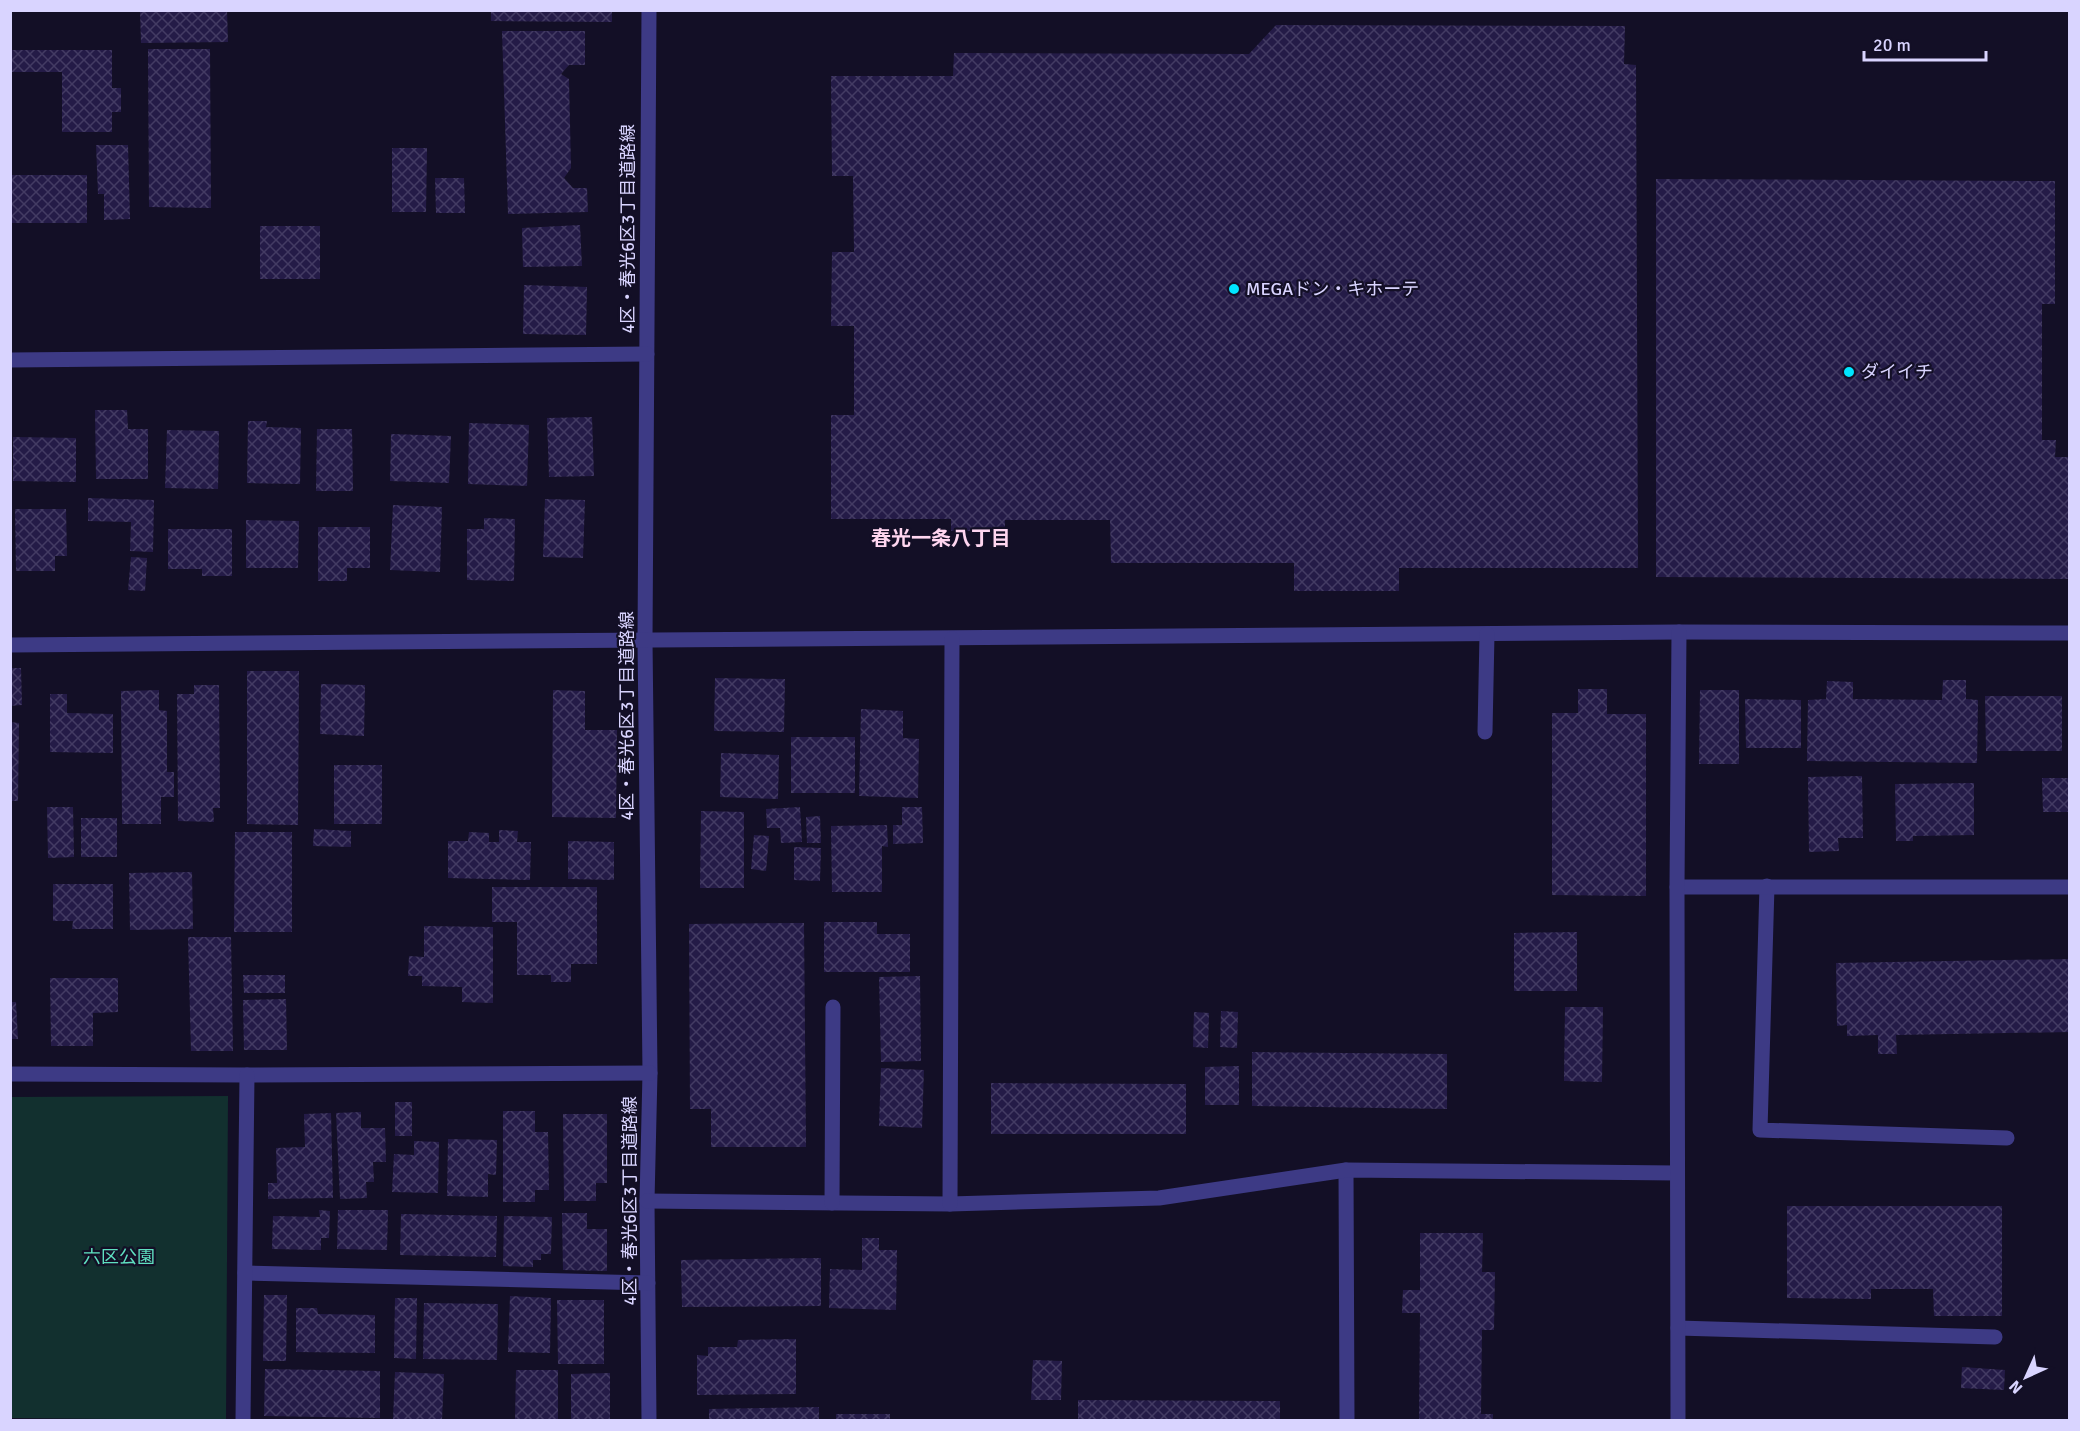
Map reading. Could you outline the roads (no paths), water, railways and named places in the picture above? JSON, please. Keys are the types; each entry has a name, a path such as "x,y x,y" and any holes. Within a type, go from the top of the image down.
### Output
{"street":[{"name":"4区・春光6区3丁目道路線","path":"648,10 645,640 650,1073 647,1201 649,1420"},
{"path":"10,360 647,354"},
{"path":"10,645 1679,632 2070,633"},
{"path":"1678,1420 1679,632"},
{"path":"1485,732 1487,634"},
{"path":"950,1204 952,639"},
{"path":"1677,886 2070,887"},
{"path":"1767,886 1760,1130 2007,1138"},
{"path":"832,1007 832,1203"},
{"path":"10,1074 650,1073"},
{"path":"243,1420 247,1075"},
{"path":"647,1201 950,1204 1158,1198 1346,1170 1677,1173"},
{"path":"1346,1170 1347,1420"},
{"path":"245,1273 648,1283"},
{"path":"1677,1328 1995,1337"}],"place":[{"name":"MEGAドン・キホーテ","path":"1234,289"},
{"name":"ダイイチ","path":"1849,372"}],"district":[{"name":"春光一条八丁目","path":"941,538"}],"park label":[{"name":"六区公園","path":"119,1257"}]}
